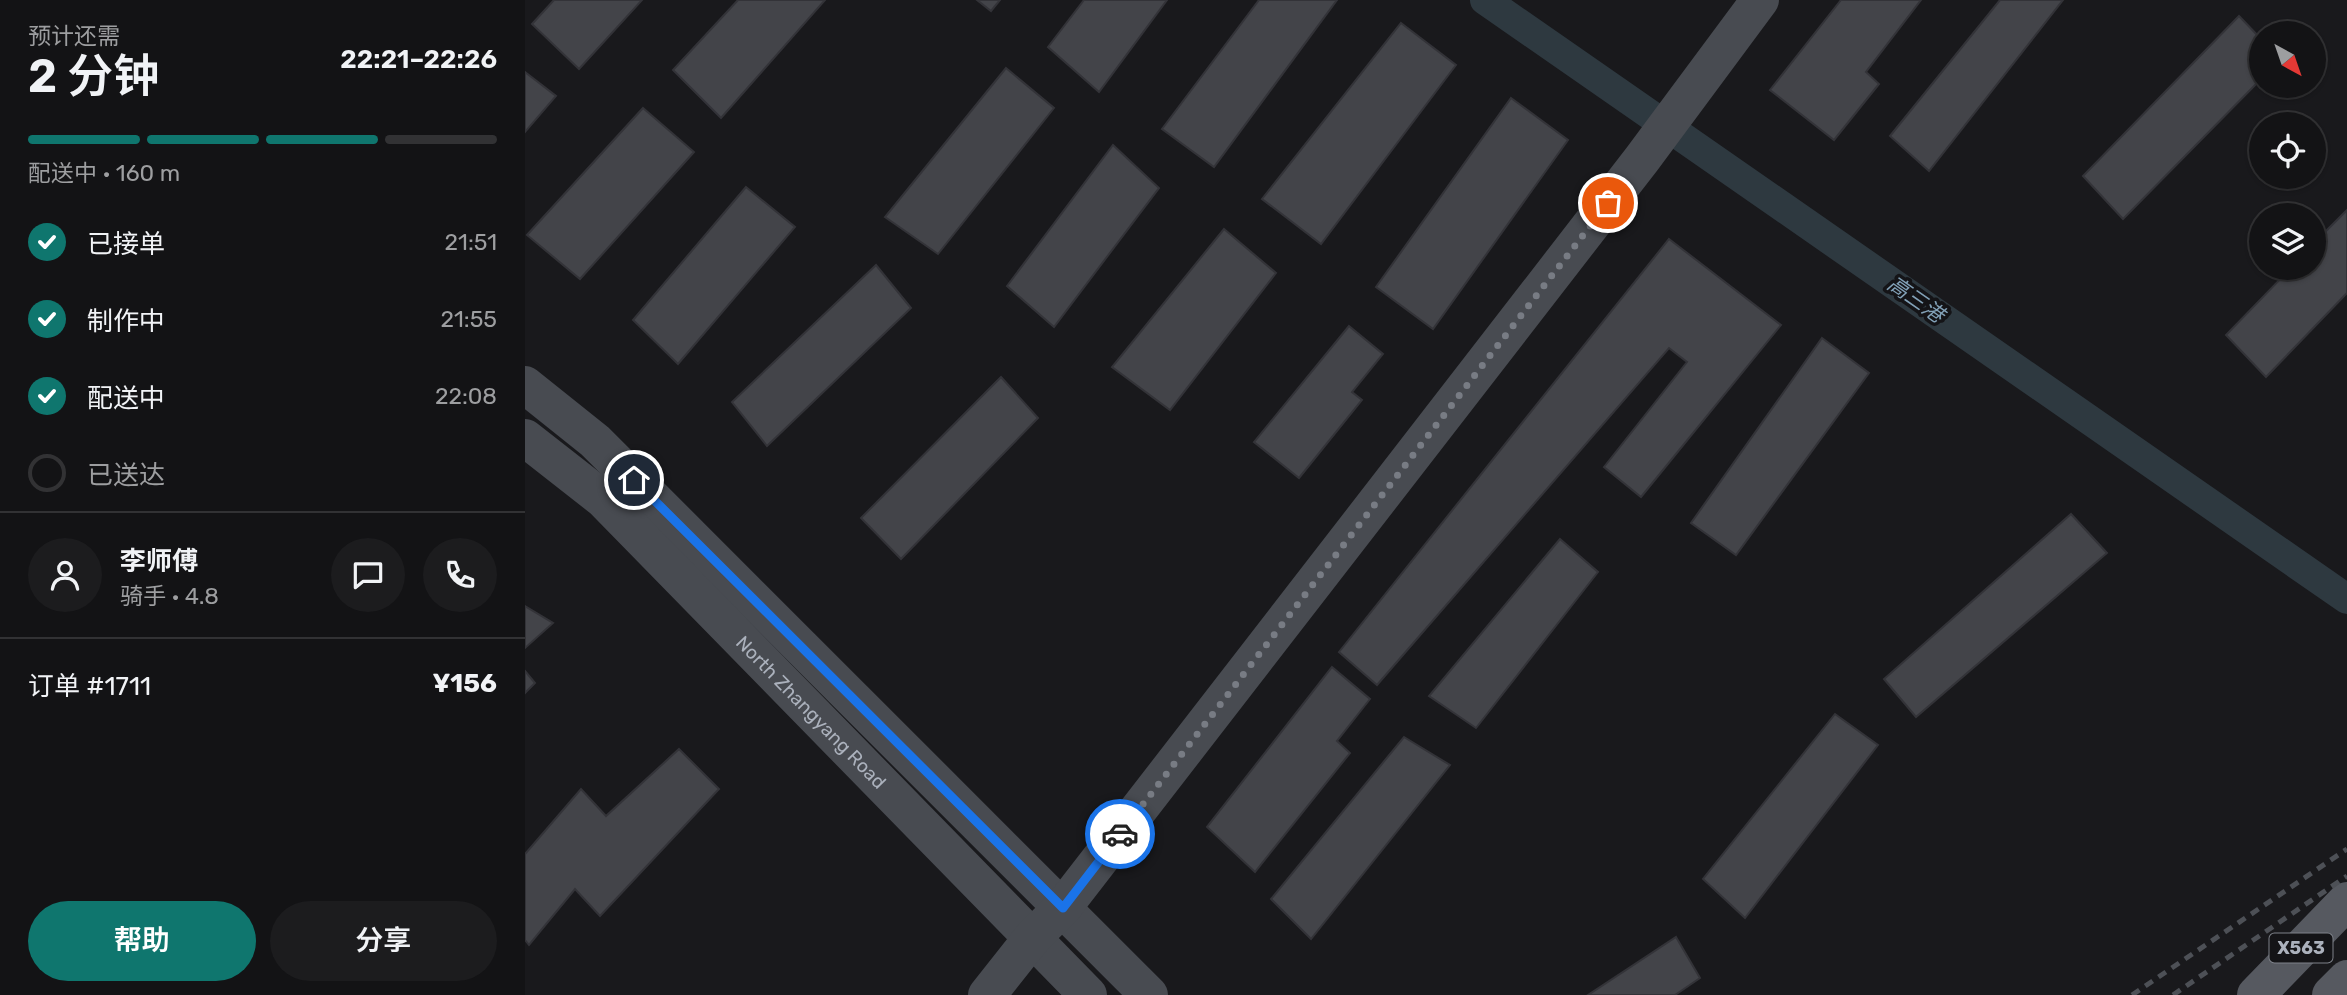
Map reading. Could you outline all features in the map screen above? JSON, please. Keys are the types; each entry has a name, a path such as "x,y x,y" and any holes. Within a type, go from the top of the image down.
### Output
{"main road":[{"path":"987,995 1033,937 1063,908 1642,159 1760,0"},
{"name":"North Zhangyang Road","path":"525,384 595,441 1149,995"},
{"name":"North Zhangyang Road","path":"525,439 603,499 1088,995"},
{"name":"X563","path":"2256,995 2347,901"},
{"name":"X563","path":"2331,995 2347,979"}],"building":[{"path":"554,0 642,0 579,69 532,24"},
{"path":"738,0 825,0 721,118 673,70"},
{"path":"977,0 1000,0 991,11"},
{"path":"1084,0 1167,0 1099,92 1048,47"},
{"path":"1259,0 1337,0 1214,167 1162,129"},
{"path":"1841,0 1921,0 1866,72 1879,84 1834,140 1770,90"},
{"path":"2000,0 2063,0 1929,171 1890,136"},
{"path":"2239,16 2249,26 2249,91 2123,219 2083,176"},
{"path":"1401,23 1456,65 1321,244 1262,199"},
{"path":"1006,68 1054,108 938,254 885,217"},
{"path":"525,72 556,96 525,132"},
{"path":"1511,98 1568,140 1433,329 1376,287"},
{"path":"643,108 694,152 580,279 527,235"},
{"path":"1113,145 1159,188 1054,327 1007,286"},
{"path":"746,187 795,227 678,364 633,320"},
{"path":"2347,210 2347,293 2266,377 2226,335 2279,280 2326,280 2326,231"},
{"path":"1224,229 1276,273 1170,410 1112,367"},
{"path":"1669,239 1781,325 1641,497 1604,467 1687,362 1669,348 1377,685 1339,652"},
{"path":"876,265 911,308 767,446 732,402"},
{"path":"1349,326 1383,354 1352,392 1362,400 1299,478 1254,442"},
{"path":"1822,338 1869,373 1736,555 1691,523"},
{"path":"1001,377 1038,418 901,559 861,518"},
{"path":"2071,514 2107,553 1916,717 1884,679"},
{"path":"1560,539 1598,572 1476,728 1429,696"},
{"path":"525,606 553,623 525,648"},
{"path":"1332,667 1370,699 1337,741 1350,753 1255,872 1207,827"},
{"path":"525,671 535,683 525,693"},
{"path":"1835,714 1878,745 1745,918 1703,879"},
{"path":"1404,737 1450,765 1311,939 1271,899"},
{"path":"679,749 719,789 600,916 575,889 529,945 525,940 525,854 581,789 606,816"},
{"path":"1676,937 1700,978 1675,995 1588,995"}],"waterway":[{"name":"高三港","path":"1485,0 2347,599"}],"railway":[{"path":"2132,995 2347,849"},
{"path":"2173,995 2347,876"}],"way so far":[{"path":"1120,834 1608,203"}],"route":[{"path":"634,480 1063,908 1120,834"}]}
